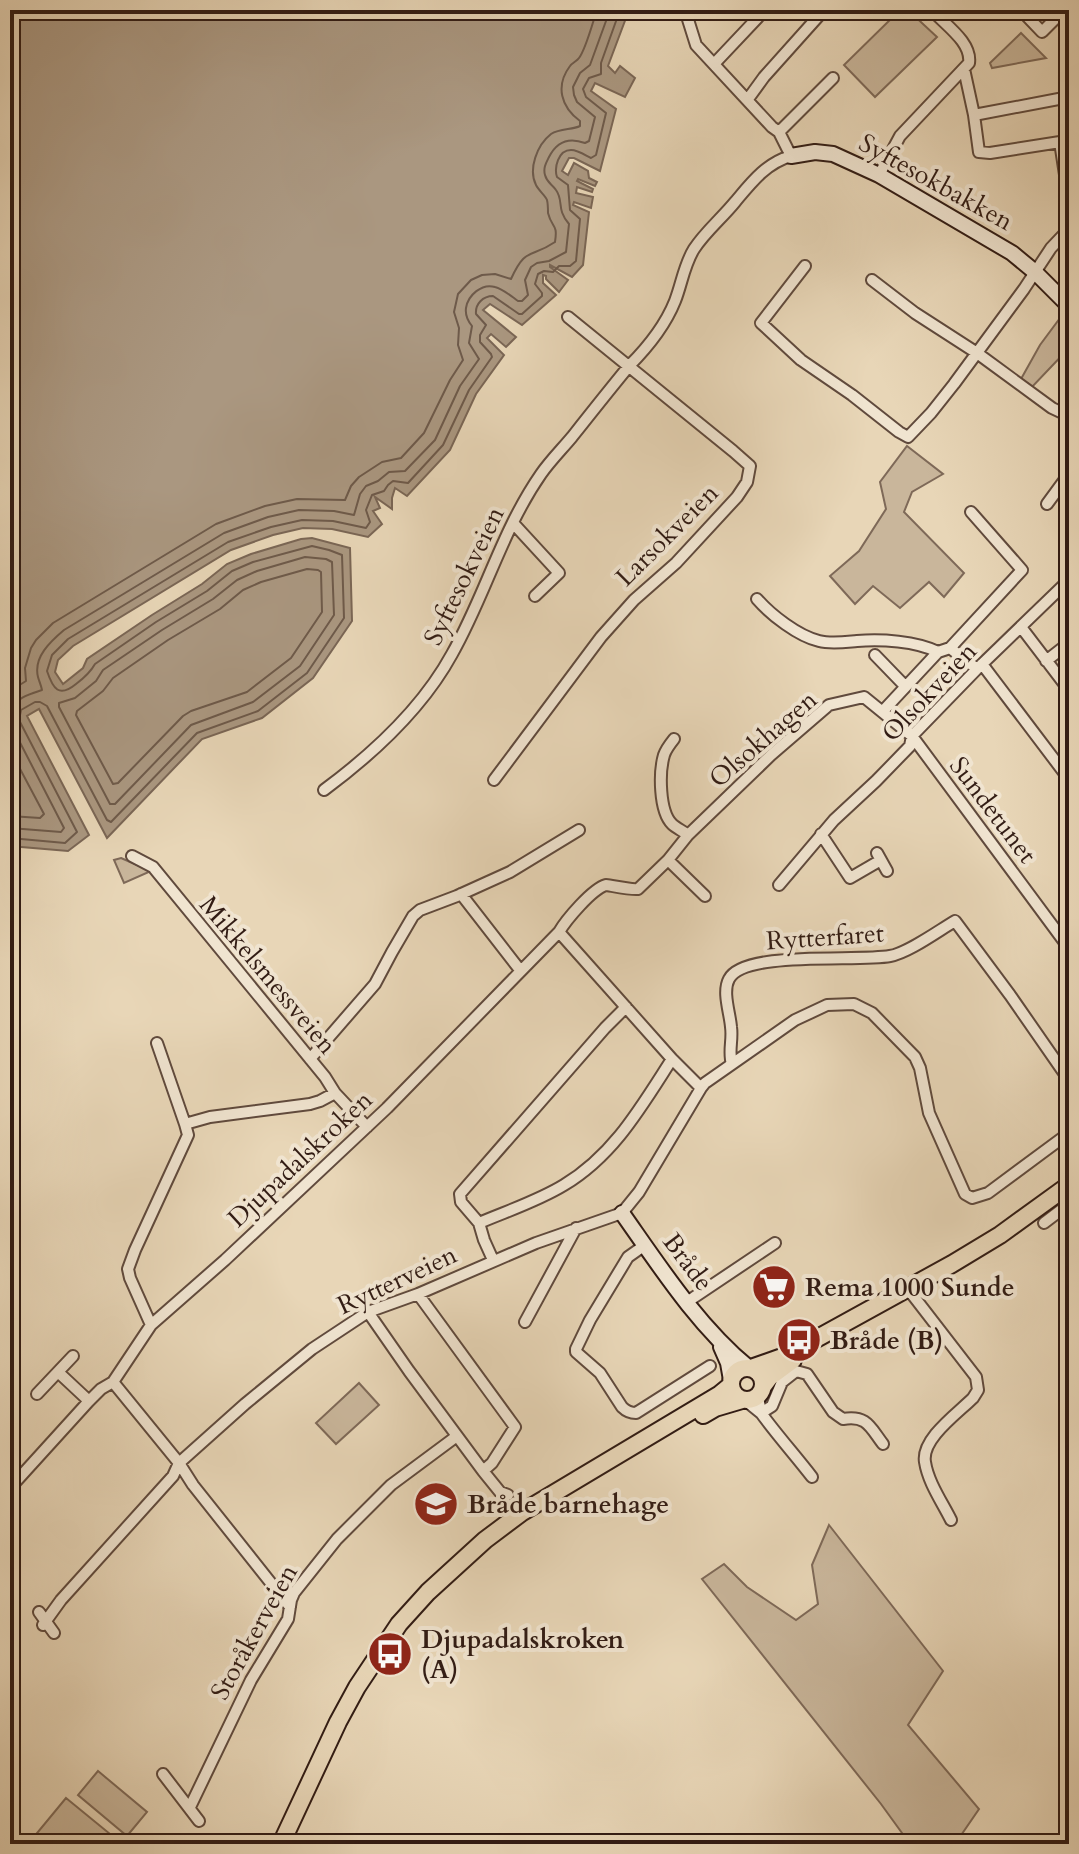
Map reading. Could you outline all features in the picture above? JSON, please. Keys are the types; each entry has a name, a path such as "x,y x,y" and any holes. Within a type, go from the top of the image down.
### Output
{"main road":[{"path":"605,1464 715,1408 754,1399 783,1367 1000,1235 1069,1185"},
{"path":"281,1844 351,1698 381,1649 399,1624 436,1584 485,1540 521,1513 720,1394 740,1370 785,1356 904,1292"},
{"path":"750,1368 759,1372 754,1399"},
{"path":"731,1382 734,1394 754,1399"}],"street":[{"path":"685,10 696,45 779,132 791,156"},
{"path":"714,64 765,10"},
{"path":"748,99 824,10"},
{"path":"879,175 900,136 969,63 969,52 932,10"},
{"path":"1021,10 1042,32 1064,10"},
{"path":"964,69 979,152 1060,142 1069,201"},
{"path":"779,132 833,78"},
{"path":"974,115 1069,97"},
{"name":"Syftesokbakken","path":"629,366 645,350 667,317 695,248 773,163 815,152 833,154 879,175 997,243 1035,272 1069,306"},
{"path":"805,266 761,323 801,360 908,437 931,413 1051,248 1069,229"},
{"path":"872,280 1052,408 1066,414"},
{"name":"Larsokveien","path":"494,780 601,637 634,600 723,515 747,482 750,466 568,317"},
{"name":"Syftesokveien","path":"324,790 374,750 429,690 451,656 494,561 541,475 629,366"},
{"path":"1047,504 1069,474"},
{"path":"883,711 938,652 950,648 1022,571 971,512"},
{"path":"513,523 559,573 535,596"},
{"name":"Olsokveien","path":"779,885 821,834 910,746 912,736 979,666 1069,580"},
{"path":"757,599 789,628 819,641 902,643 929,647 938,652"},
{"path":"1021,627 1069,690"},
{"path":"1046,661 1069,643"},
{"path":"950,648 979,666 1069,779"},
{"path":"875,655 905,686"},
{"name":"Olsokhagen","path":"647,881 688,835 771,755 829,705 864,697 912,736"},
{"name":"Sundetunet","path":"912,736 1069,948"},
{"path":"674,739 665,752 661,769 665,813 670,823 688,835"},
{"path":"310,1059 375,984 413,916 420,910 510,872 579,830"},
{"path":"821,834 850,878 879,856 887,871"},
{"name":"Mikkelsmessveien","path":"132,856 153,867 335,1093 367,1127"},
{"path":"668,860 705,896"},
{"name":"Djupadalskroken","path":"10,1488 89,1401 113,1382 151,1325 367,1127 559,932 582,904 605,885 638,889 647,881"},
{"path":"461,894 520,970"},
{"name":"Rytterfaret","path":"732,1064 727,982 740,969 766,962 894,956 955,921 1069,1080"},
{"path":"559,932 701,1088"},
{"path":"622,1213 647,1179 701,1088 795,1020 827,1005 854,1004 872,1013 915,1057 929,1113 965,1194 972,1198 988,1193 1069,1133"},
{"path":"493,1260 479,1223 461,1202 460,1194 626,1007"},
{"path":"151,1325 128,1269 188,1135 157,1043"},
{"path":"479,1223 565,1185 594,1164 633,1120 672,1059"},
{"path":"185,1124 210,1117 310,1104 335,1093"},
{"path":"1044,1223 1067,1206 1069,1219"},
{"name":"Rytterveien","path":"54,1633 42,1619 173,1476 179,1463 312,1349 368,1312 418,1294 493,1260 622,1213"},
{"name":"Bråde","path":"622,1213 717,1339 750,1368"},
{"path":"525,1322 576,1228"},
{"path":"687,1302 775,1243"},
{"path":"645,1245 628,1257 590,1320 576,1352 600,1373 622,1407 632,1413 710,1366"},
{"path":"904,1292 967,1364 978,1384 978,1392 936,1434 925,1451 927,1471 951,1520"},
{"path":"418,1294 515,1427 492,1463 483,1471"},
{"path":"368,1312 483,1471 500,1492 508,1495"},
{"name":"Bråde","path":"717,1339 728,1363 731,1382"},
{"path":"37,1394 73,1356"},
{"path":"754,1399 772,1406 782,1382 796,1371 807,1374 833,1412 843,1419 856,1417 866,1421 883,1444"},
{"path":"58,1372 89,1401"},
{"path":"113,1382 290,1607"},
{"path":"754,1399 780,1439 812,1477"},
{"name":"Storåkerveien","path":"190,1807 251,1680 288,1619 294,1593 337,1539 391,1485 457,1436"},
{"path":"163,1774 199,1821"}],"shaded area":[{"path":"900,10 908,10 937,37 875,97 844,65"},
{"path":"1021,33 1046,58 992,68 990,63"},
{"path":"1063,314 1069,320 1069,348 1032,387 1021,379 1040,345"},
{"path":"907,446 943,474 912,492 904,512 964,573 944,597 929,582 900,608 873,586 855,604 830,576 859,551 886,509 880,482"},
{"path":"121,858 151,871 124,883 114,860"},
{"path":"359,1383 379,1405 336,1444 316,1423"},
{"path":"829,1525 943,1671 908,1725 979,1809 955,1844 910,1844 702,1579 724,1564 747,1587 796,1620 818,1604 812,1565"},
{"path":"98,1771 147,1812 127,1836 78,1795"},
{"path":"66,1798 121,1843 28,1844"}],"water":[{"path":"10,10 629,10 608,66 615,73 620,66 635,78 625,97 595,83 591,91 616,109 600,171 569,158 562,171 568,175 574,163 588,171 589,178 597,182 595,186 577,181 593,189 592,192 577,187 576,193 593,197 591,208 574,202 573,205 589,212 583,265 572,277 550,265 568,280 559,292 543,275 543,283 556,295 522,325 490,304 483,310 516,337 506,347 491,334 487,338 504,355 476,394 450,450 407,496 395,488 392,509 375,497 380,508 373,511 382,524 368,537 332,529 303,528 231,550 73,646 58,660 55,672 63,684 83,668 87,659 202,584 227,564 251,554 312,538 350,548 352,621 313,678 262,718 202,739 107,838 39,709 27,716 89,835 68,851 10,846"}],"place":[{"name":"Rema 1000 Sunde","path":"774,1287"},
{"name":"Bråde (B)","path":"799,1340"},
{"name":"Bråde barnehage","path":"436,1504"},
{"name":"Djupadalskroken (A)","path":"390,1654"}]}
